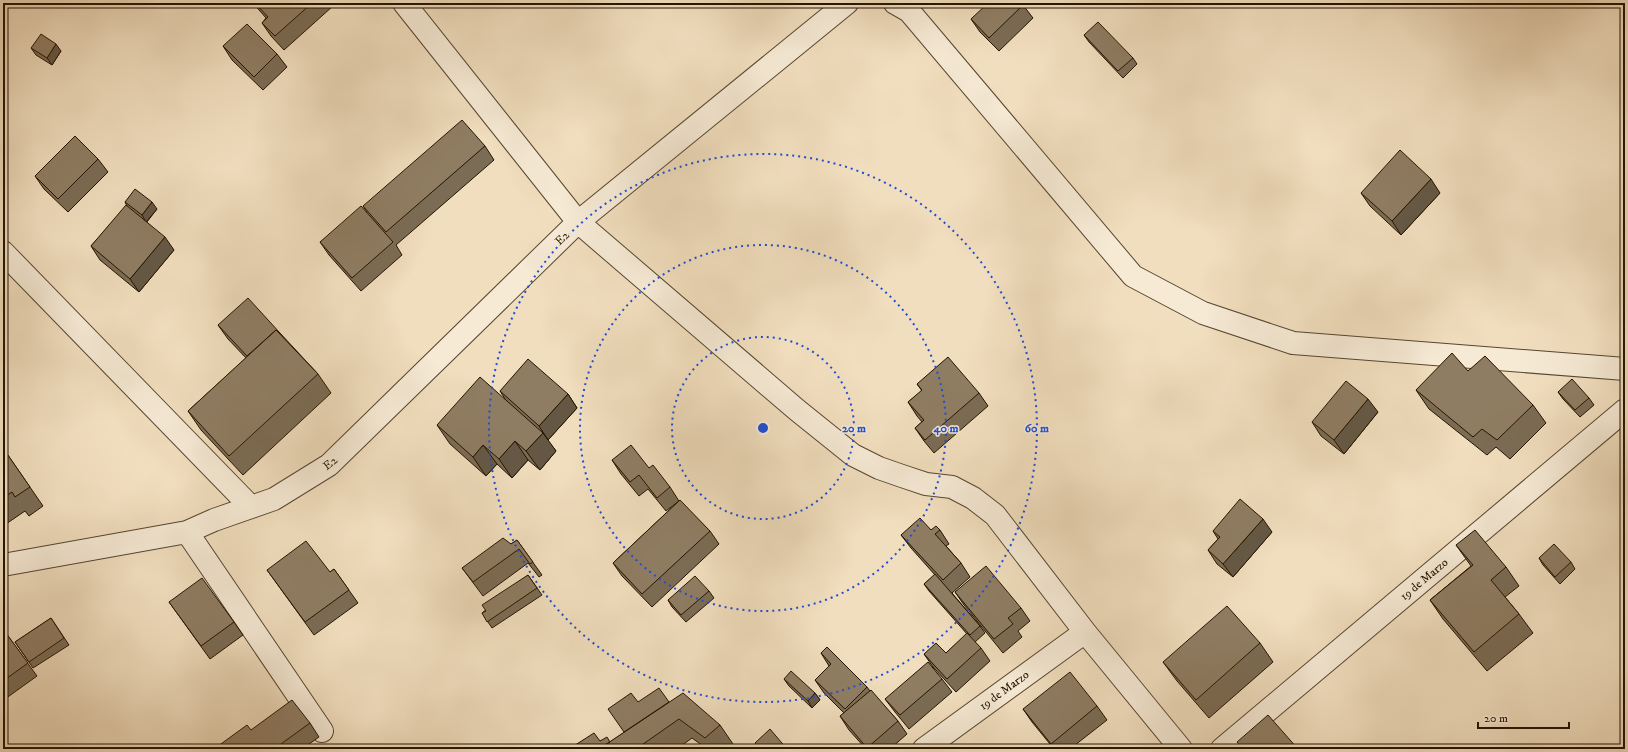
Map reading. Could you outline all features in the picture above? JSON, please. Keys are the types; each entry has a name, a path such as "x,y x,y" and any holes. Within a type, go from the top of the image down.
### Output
{"street":[{"path":"404,3 578,222 797,410 853,455 879,468 926,484 952,487 973,498 995,515 1085,632 1181,749"},
{"name":"E2","path":"3,565 187,532 214,520 274,499 329,465 578,222 847,3"},
{"path":"895,3 909,11 1133,276 1203,312 1293,343 1625,369"},
{"path":"3,252 251,507"},
{"name":"19 de Marzo","path":"1222,749 1625,410"},
{"path":"187,532 322,731"},
{"name":"19 de Marzo","path":"924,749 1085,632"}],"building":[{"path":"255,3 312,3 275,36 262,23 268,17"},
{"path":"988,3 1022,3 1023,5 989,38 971,19"},
{"path":"1098,22 1133,58 1118,71 1084,35"},
{"path":"247,24 277,54 254,77 223,46"},
{"path":"41,34 56,44 47,58 31,48"},
{"path":"462,120 485,146 386,232 363,206"},
{"path":"75,136 98,159 58,199 35,176"},
{"path":"1400,150 1431,179 1392,221 1361,193"},
{"path":"135,189 152,202 142,215 125,202"},
{"path":"126,205 165,237 130,279 91,246"},
{"path":"361,206 393,242 352,278 320,242"},
{"path":"248,298 280,333 276,330 247,356 218,325"},
{"path":"276,330 318,374 229,456 188,411"},
{"path":"1452,353 1468,371 1485,356 1533,405 1497,440 1482,429 1473,437 1416,390"},
{"path":"948,357 979,393 925,440 915,428 924,420 908,402 922,390 917,384"},
{"path":"528,359 568,394 539,426 500,391"},
{"path":"480,377 543,433 526,451 515,441 499,459 483,445 473,457 437,425"},
{"path":"1572,379 1589,398 1575,410 1558,392"},
{"path":"1346,381 1368,399 1334,440 1312,422"},
{"path":"631,445 649,468 653,465 670,487 657,498 639,475 630,482 612,460"},
{"path":"3,448 30,487 15,497 12,492 3,498"},
{"path":"1240,499 1263,519 1223,564 1208,550 1220,537 1213,531"},
{"path":"680,500 710,531 642,594 613,563"},
{"path":"920,518 931,530 936,526 940,530 935,534 961,563 943,580 901,535"},
{"path":"1475,530 1506,567 1491,580 1519,614 1474,652 1430,600 1473,565 1456,545"},
{"path":"503,538 511,544 517,540 533,562 530,564 519,549 473,582 462,568"},
{"path":"306,541 330,572 334,569 349,590 305,622 267,570"},
{"path":"1554,544 1571,562 1555,577 1539,558"},
{"path":"986,566 1021,608 1008,618 1013,624 994,639 955,592"},
{"path":"935,574 980,626 970,635 924,584"},
{"path":"528,575 537,588 487,622 482,613 486,611 482,605"},
{"path":"695,576 709,591 681,615 668,600"},
{"path":"202,578 234,622 201,646 169,602"},
{"path":"1227,606 1260,643 1196,700 1163,662"},
{"path":"51,618 64,638 29,662 15,642"},
{"path":"3,629 28,663 3,681"},
{"path":"967,633 981,648 947,679 924,654 936,643 946,653"},
{"path":"827,647 867,687 845,709 815,680 831,664 821,653"},
{"path":"928,662 942,679 900,715 885,699"},
{"path":"791,671 815,693 808,701 784,679"},
{"path":"1070,672 1097,706 1051,744 1023,709"},
{"path":"659,688 669,702 624,732 608,709 631,693 638,702"},
{"path":"871,690 898,721 867,748 840,716"},
{"path":"683,693 720,725 705,738 679,719 636,749 599,749"},
{"path":"292,700 310,723 274,749 214,749 247,725 251,730"},
{"path":"1268,715 1298,749 1243,749 1237,742"},
{"path":"770,729 787,749 760,749 755,743"},
{"path":"594,733 600,741 607,737 610,742 599,749 569,749"},
{"path":"534,745 536,749 528,749"}]}
